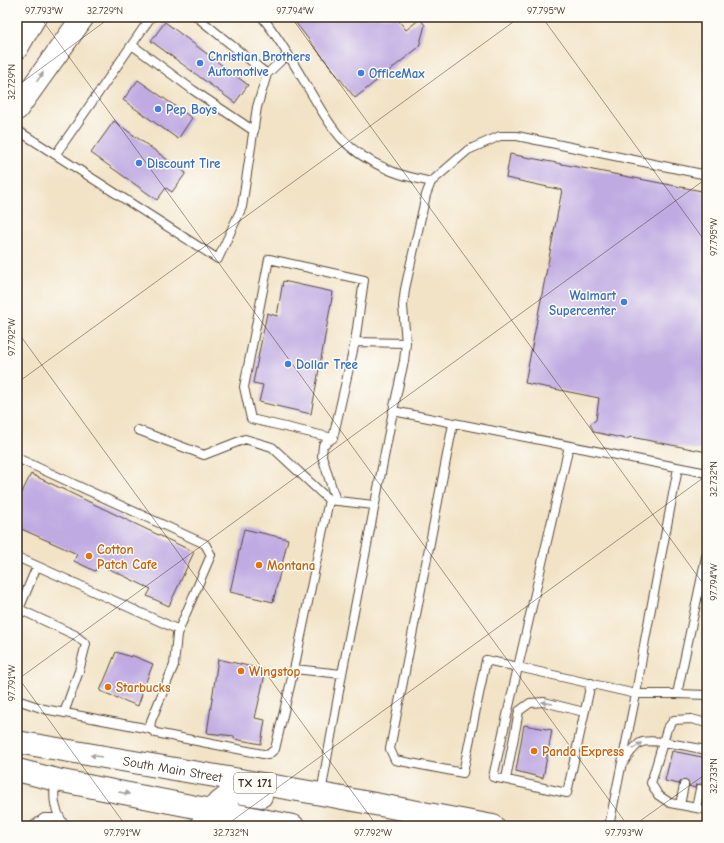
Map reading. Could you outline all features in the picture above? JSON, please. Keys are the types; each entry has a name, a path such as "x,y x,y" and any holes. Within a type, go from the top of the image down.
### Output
{"main road":[{"path":"17,48 35,17"},
{"path":"17,108 83,17"},
{"name":"South Main Street","path":"17,742 321,794 493,826"},
{"path":"17,770 203,818 293,826"},
{"path":"203,818 225,798 236,792 356,810 439,815"}],"lane":[{"path":"56,154 151,17"},
{"path":"197,17 267,74"},
{"path":"262,17 272,29 288,54 325,118 343,140 367,158 388,170 431,182"},
{"path":"132,45 193,90 254,131"},
{"path":"17,130 218,260 242,208 258,107 267,74 288,54"},
{"path":"321,794 374,505 404,361 406,343 403,306 405,289 426,195 431,182 468,150 500,136 516,136 707,174"},
{"path":"17,700 44,709 150,729 156,734 268,755 275,749 332,500 322,456 322,445 333,438 355,342 364,280 268,259 244,387 251,419 333,438"},
{"path":"355,342 406,343"},
{"path":"393,411 707,473"},
{"path":"453,424 390,749 395,760 463,773 486,660 636,694 707,695"},
{"path":"138,430 204,456 245,439 272,447 332,500 374,505"},
{"path":"569,446 493,777 567,793 591,683"},
{"path":"17,458 205,544 211,555 177,634 174,665 151,721 150,729"},
{"path":"609,826 636,694 678,468"},
{"path":"677,694 707,552"},
{"path":"17,557 179,630"},
{"path":"37,566 19,606 75,635 86,644 79,671 64,713"},
{"path":"294,670 294,668 342,674"},
{"path":"506,779 519,711 530,703 544,702 584,712"},
{"path":"707,723 691,719 674,720 667,729 651,783 658,795 670,803 707,810"},
{"path":"621,767 630,752 641,743 652,740 707,754"},
{"path":"54,780 53,798 60,818 65,826"},
{"path":"680,805 684,785"},
{"path":"696,808 700,789"},
{"path":"33,826 44,818 60,818"}],"building":[{"name":"OfficeMax","path":"291,17 396,17 406,30 420,19 425,25 419,47 355,98"},
{"name":"Christian Brothers Automotive","path":"165,22 248,85 235,103 151,41"},
{"name":"Pep Boys","path":"138,80 192,118 178,139 123,100"},
{"name":"Discount Tire","path":"114,121 186,173 172,192 166,188 157,200 91,153"},
{"name":"Walmart Supercenter","path":"510,154 707,192 707,452 631,437 626,439 594,432 590,424 596,420 599,398 525,383 562,190 506,178"},
{"path":"283,281 333,292 311,414 259,402 263,385 253,383 267,313 277,316"},
{"path":"31,474 194,552 169,606 147,596 151,589 99,564 95,571 74,561 77,554 17,527 17,502"},
{"name":"Montana","path":"244,529 288,539 273,602 230,592"},
{"path":"116,652 131,657 131,655 153,664 141,694 138,706 100,691"},
{"path":"218,659 266,670 255,718 265,720 261,744 234,739 234,736 207,733"},
{"name":"Panda Express","path":"524,725 552,730 543,778 516,771"},
{"path":"672,751 707,758 707,790 705,790 704,785 701,784 696,785 695,788 689,786 689,783 685,780 682,780 679,784 665,781"}],"place":[{"name":"Christian Brothers Automotive","path":"200,63"},
{"name":"OfficeMax","path":"361,73"},
{"name":"Pep Boys","path":"158,109"},
{"name":"Discount Tire","path":"139,163"},
{"name":"Walmart Supercenter","path":"624,302"},
{"name":"Dollar Tree","path":"288,364"},
{"name":"Cotton Patch Cafe","path":"89,556"},
{"name":"Montana","path":"259,565"},
{"name":"Wingstop","path":"241,671"},
{"name":"Starbucks","path":"108,687"},
{"name":"Panda Express","path":"534,751"}]}
